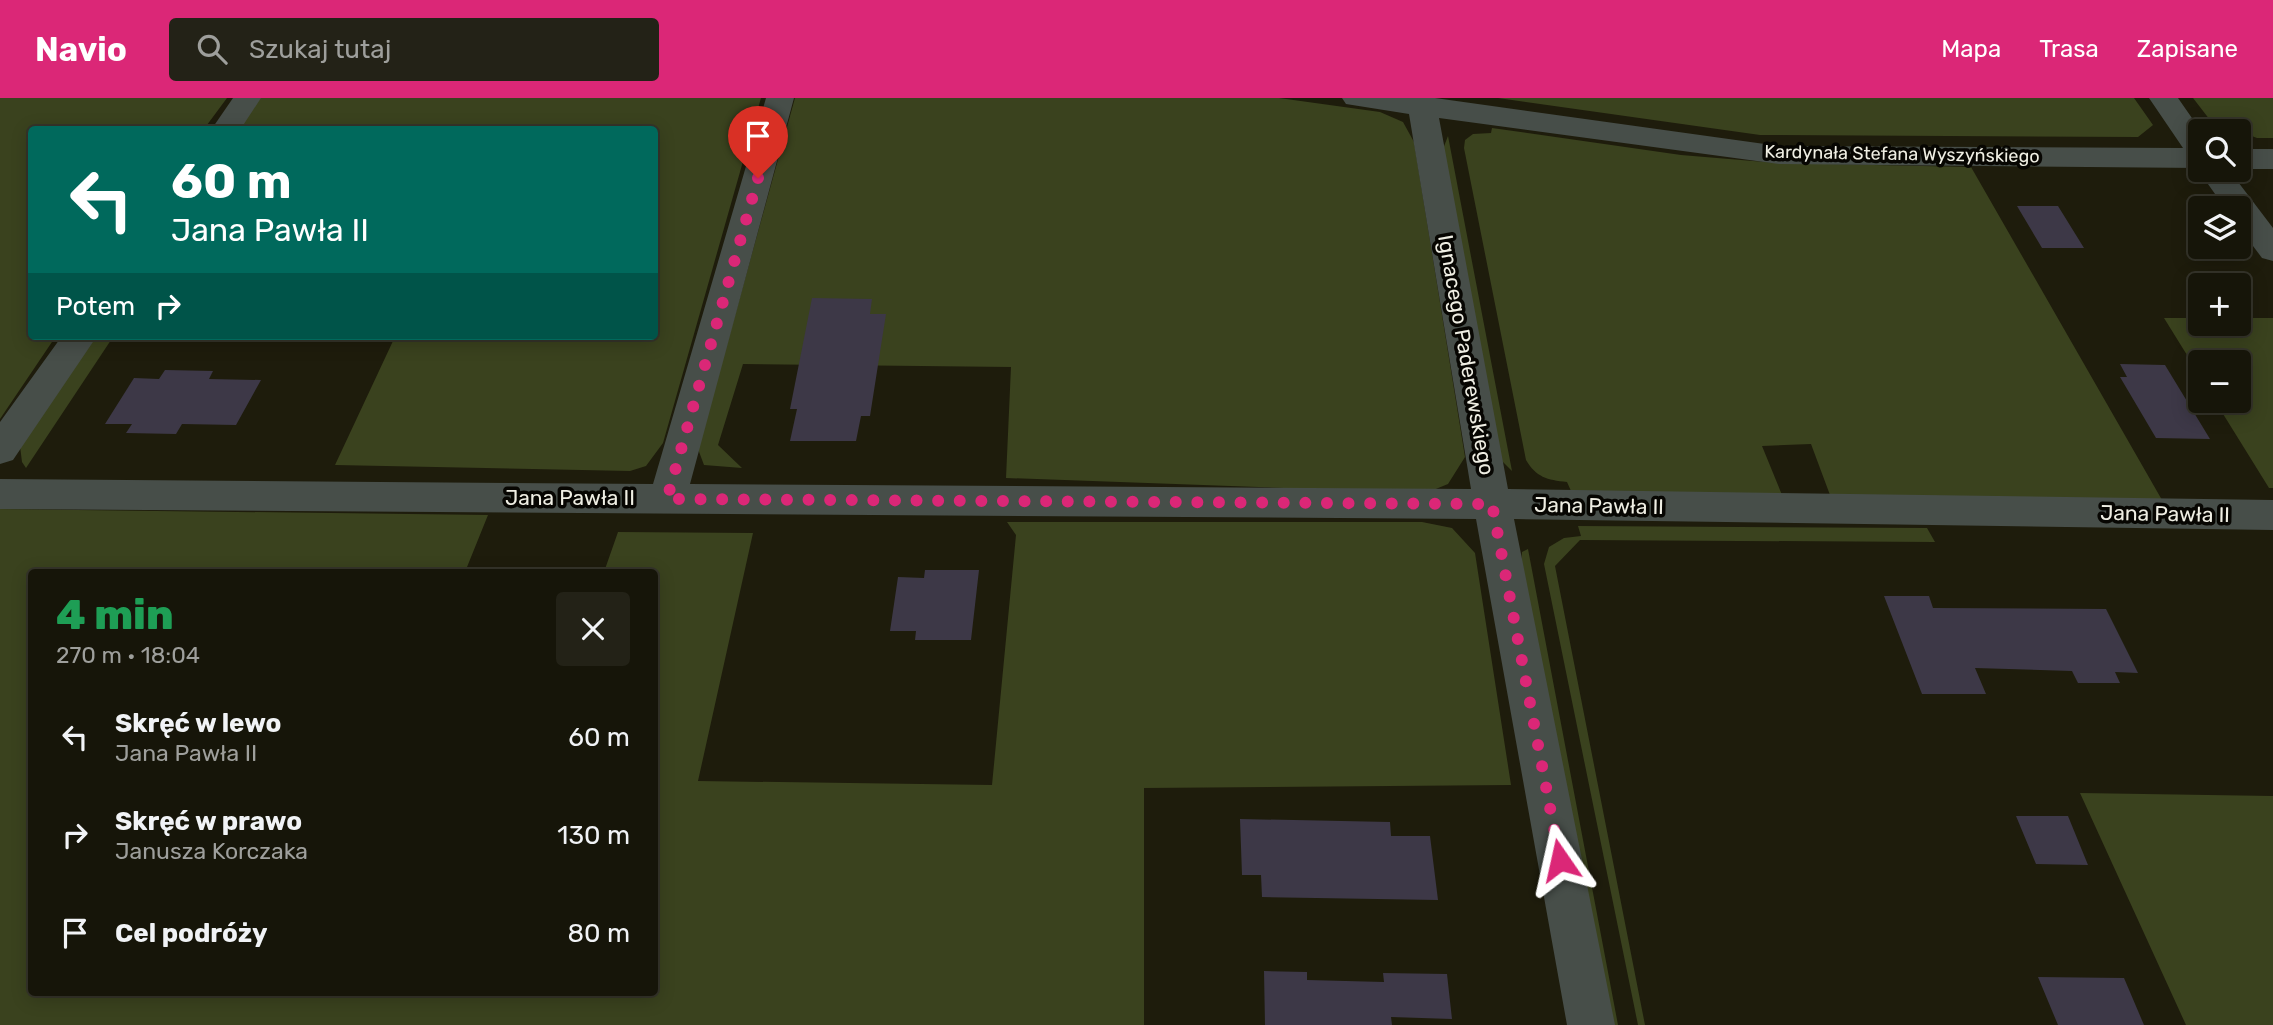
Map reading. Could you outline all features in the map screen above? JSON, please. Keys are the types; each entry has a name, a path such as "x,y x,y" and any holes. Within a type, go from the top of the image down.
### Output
{"street":[{"path":"228,126 247,98"},
{"path":"667,499 780,98"},
{"name":"Kardynała Stefana Wyszyńskiego","path":"1356,98 1422,103 1779,155 2188,158"},
{"path":"2163,98 2188,134"},
{"name":"Ignacego Paderewskiego","path":"1422,103 1492,504 1591,1025"},
{"path":"2251,159 2273,159"},
{"path":"2222,182 2273,250"},
{"path":"0,450 77,340"},
{"name":"Jana Pawła II","path":"0,494 1492,504 2273,515"}],"green space":[{"path":"0,98 227,98 206,126 28,126 28,340 53,340 0,419"},
{"path":"260,98 761,98 663,443 646,466 630,471 335,465 393,341 111,340 658,340 658,126 241,126"},
{"path":"795,98 1279,98 1380,112 1403,122 1414,142 1465,457 1448,484 1426,493 1006,478 1011,367 743,364 718,445 742,468 704,465 698,449"},
{"path":"1498,98 2134,98 2153,125 2138,137 1760,135"},
{"path":"2193,98 2273,98 2273,138 2251,136 2251,119 2209,119"},
{"path":"1492,128 1681,155 1777,163 1971,167 2162,500 1830,495 1811,444 1762,446 1782,495 1571,491 1567,482 1543,477 1526,460 1464,148 1465,140 1473,134 1491,133"},
{"path":"1448,136 1512,471 1501,460 1443,149"},
{"path":"2164,318 2188,318 2188,336 2251,336 2251,318 2273,318 2273,488 2269,488 2222,413 2251,413 2251,350 2188,350 2188,357"},
{"path":"93,340 111,340 26,468 22,462 20,446"},
{"path":"0,509 488,515 466,569 28,569 28,996 658,996 658,569 605,569 618,532 753,533 698,781 992,785 1016,535 1007,522 1422,522 1452,528 1475,553 1511,785 1144,788 1144,1025 0,1025"},
{"path":"1578,526 1927,528 1935,542 1580,540 1555,566 1645,1025 1638,1025 1544,564 1549,547 1564,538 1581,536"},
{"path":"1528,549 1618,1025 1606,1025 1521,567 1522,552"},
{"path":"2080,793 2273,796 2273,1025 2186,1025"}],"building":[{"path":"2017,206 2058,206 2084,248 2042,248"},
{"path":"812,298 872,299 870,314 886,314 870,416 861,416 856,441 790,441 797,409 790,409"},
{"path":"2120,364 2165,365 2188,403 2188,413 2194,413 2210,439 2156,438 2120,377 2127,377"},
{"path":"165,370 213,371 209,379 261,380 236,425 182,424 176,434 126,433 132,424 105,424 134,378 159,379"},
{"path":"925,570 979,570 971,640 915,640 916,631 890,631 898,577 924,578"},
{"path":"1884,596 1929,596 1933,608 2106,609 2138,673 2115,672 2120,683 2078,683 2072,671 1975,668 1986,694 1922,694"},
{"path":"2016,816 2068,816 2088,865 2036,864"},
{"path":"1240,819 1390,822 1391,836 1430,836 1438,900 1262,897 1261,875 1242,875"},
{"path":"1264,971 1307,972 1307,980 1384,982 1383,973 1447,974 1452,1019 1391,1017 1392,1025 1265,1025"},
{"path":"2038,977 2124,978 2144,1025 2058,1025"}],"route":[{"path":"758,178 667,499 1492,504 1560,860"}]}
